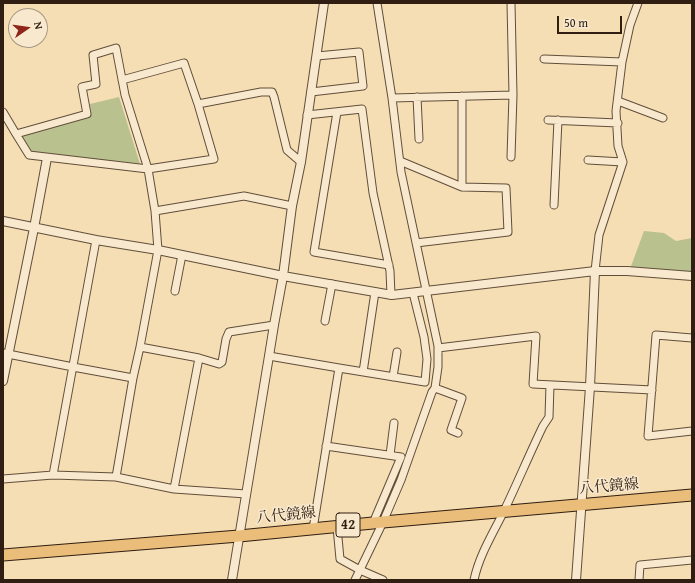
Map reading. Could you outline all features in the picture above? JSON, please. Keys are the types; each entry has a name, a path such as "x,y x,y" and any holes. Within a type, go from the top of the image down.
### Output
{"main road":[{"name":"八代鏡線","path":"3,555 239,536 378,522 692,495"}],"street":[{"path":"232,580 283,276 292,206 301,162 324,3"},
{"path":"377,3 392,98 401,172 438,348 438,368 435,388 432,392 402,480 378,522"},
{"path":"511,3 511,157"},
{"path":"576,580 590,387 595,271 599,235 623,162 618,146 618,122 616,111 622,62 630,26 638,3"},
{"path":"16,134 87,114 82,87 96,84 92,55 116,48 122,80 148,169 155,211 158,250 133,378 116,477"},
{"path":"311,92 364,86 359,52 317,56"},
{"path":"544,59 622,62"},
{"path":"3,112 29,155 148,169 214,158 184,63 122,80"},
{"path":"198,104 261,92 272,92 287,150 301,162"},
{"path":"392,98 512,95"},
{"path":"462,96 462,187"},
{"path":"417,97 419,139"},
{"path":"618,101 663,118"},
{"path":"308,115 362,109 373,193 390,271 391,295"},
{"path":"337,112 314,252 389,265"},
{"path":"548,120 618,122"},
{"path":"554,205 558,120"},
{"path":"3,381 6,353 34,228 46,158"},
{"path":"588,160 623,162"},
{"path":"400,161 462,187 506,188 508,232 416,243"},
{"path":"155,211 244,196 292,206"},
{"path":"3,221 96,240 158,250 283,276 391,295 595,271 627,271 692,276"},
{"path":"53,475 96,240"},
{"path":"175,291 182,255"},
{"path":"325,321 332,284"},
{"path":"363,372 375,292"},
{"path":"269,356 425,382 427,359 424,337 413,293"},
{"path":"140,347 199,358 219,364 222,362 226,339 229,332 274,325"},
{"path":"692,338 656,335 648,436 692,431"},
{"path":"438,348 536,336 533,384 652,390"},
{"path":"393,377 397,352"},
{"path":"6,353 133,378"},
{"path":"174,489 199,358"},
{"path":"313,529 339,368"},
{"path":"474,580 484,550 543,426 549,417 550,385"},
{"path":"435,388 462,398 452,430 458,433"},
{"path":"390,455 394,423"},
{"path":"326,446 401,457 360,570 354,580"},
{"path":"3,479 53,475 116,477 174,489 246,494"},
{"path":"337,526 340,559 383,580"},
{"path":"639,580 640,566 692,560"}],"green space":[{"path":"119,97 140,164 32,152 21,135 91,114 90,104"},
{"path":"644,231 664,233 676,241 692,238 692,275 630,269"}]}
